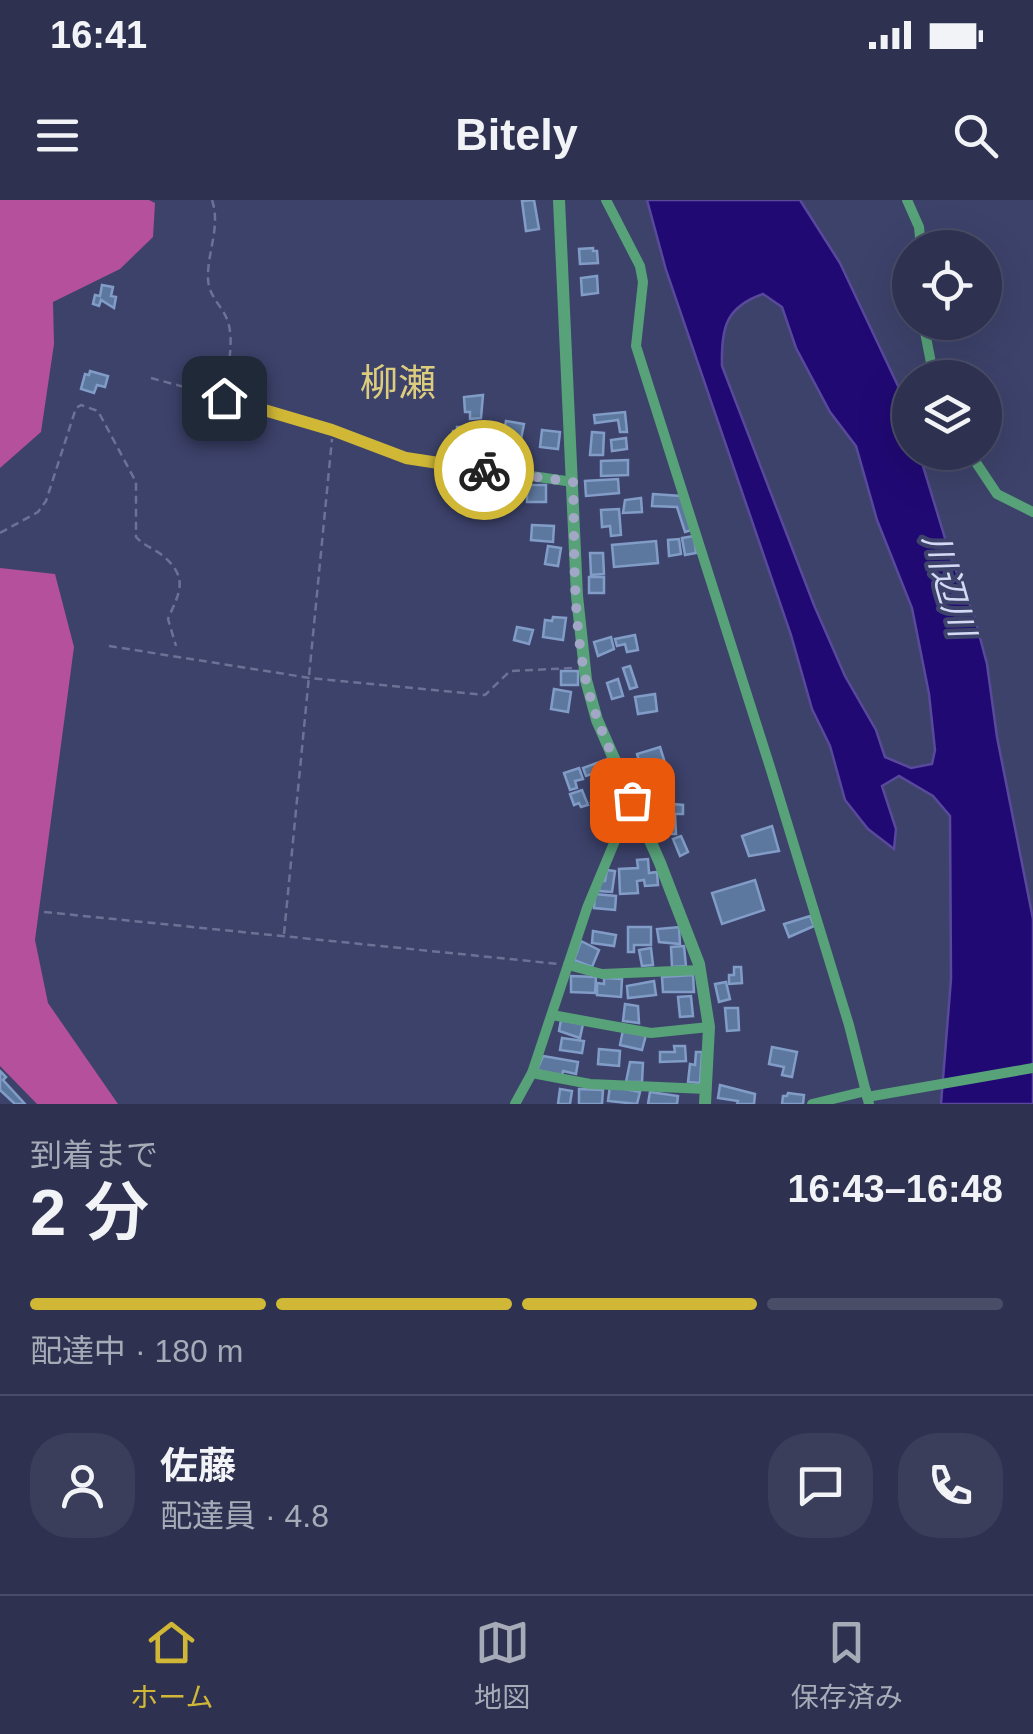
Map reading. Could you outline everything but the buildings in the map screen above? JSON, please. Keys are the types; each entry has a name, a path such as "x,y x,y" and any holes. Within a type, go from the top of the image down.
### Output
{"street":[{"path":"559,200 578,613 584,668 597,720 681,915 700,970 709,1026 706,1104"},
{"path":"606,200 640,266 643,282 636,346 770,767 867,1098"},
{"path":"907,200 919,230"},
{"path":"224,398 332,430 406,458 573,482"},
{"path":"981,470 998,494 1033,512"},
{"path":"515,1104 532,1074 618,828 632,800"},
{"path":"568,965 602,974 700,970"},
{"path":"552,1015 651,1033 709,1026"},
{"path":"812,1104 1033,1068"},
{"path":"532,1074 590,1084 706,1089"}],"path":[{"path":"151,378 224,398 230,333 227,317 210,293 209,265 216,225 212,200"},
{"path":"0,533 38,512 46,501 76,408 81,405 98,410 136,482 136,537 163,556 181,582 181,594 168,620 176,646"},
{"path":"284,936 332,430"},
{"path":"109,646 310,678 485,694 510,671 584,668"},
{"path":"44,912 568,965"}],"shaded area":[{"path":"0,200 155,203 153,237 120,269 53,302 54,344 41,432 0,468"},
{"path":"0,568 55,574 74,647 35,940 48,1003 118,1104 37,1104 0,1066"}],"water":[{"name":"川辺川","path":"647,200 800,200 840,263 892,373 892,470 924,470 987,664 997,737 1033,919 1033,1104 941,1104 951,979 950,816 933,796 899,776 882,786 896,829 894,849 868,829 845,800 830,746 812,709 791,635 666,270","holes":["763,294 782,307 796,348 830,412 856,446 877,520 912,608 929,694 935,750 932,764 911,768 885,757 876,730 845,676 814,605 722,366 728,321 740,306"]}],"way so far":[{"path":"484,470 573,482 580,647 586,680 597,720 632,800"}],"district":[{"name":"柳瀬","path":"398,383"}],"route":[{"path":"224,398 332,430 406,458 484,470"}]}
